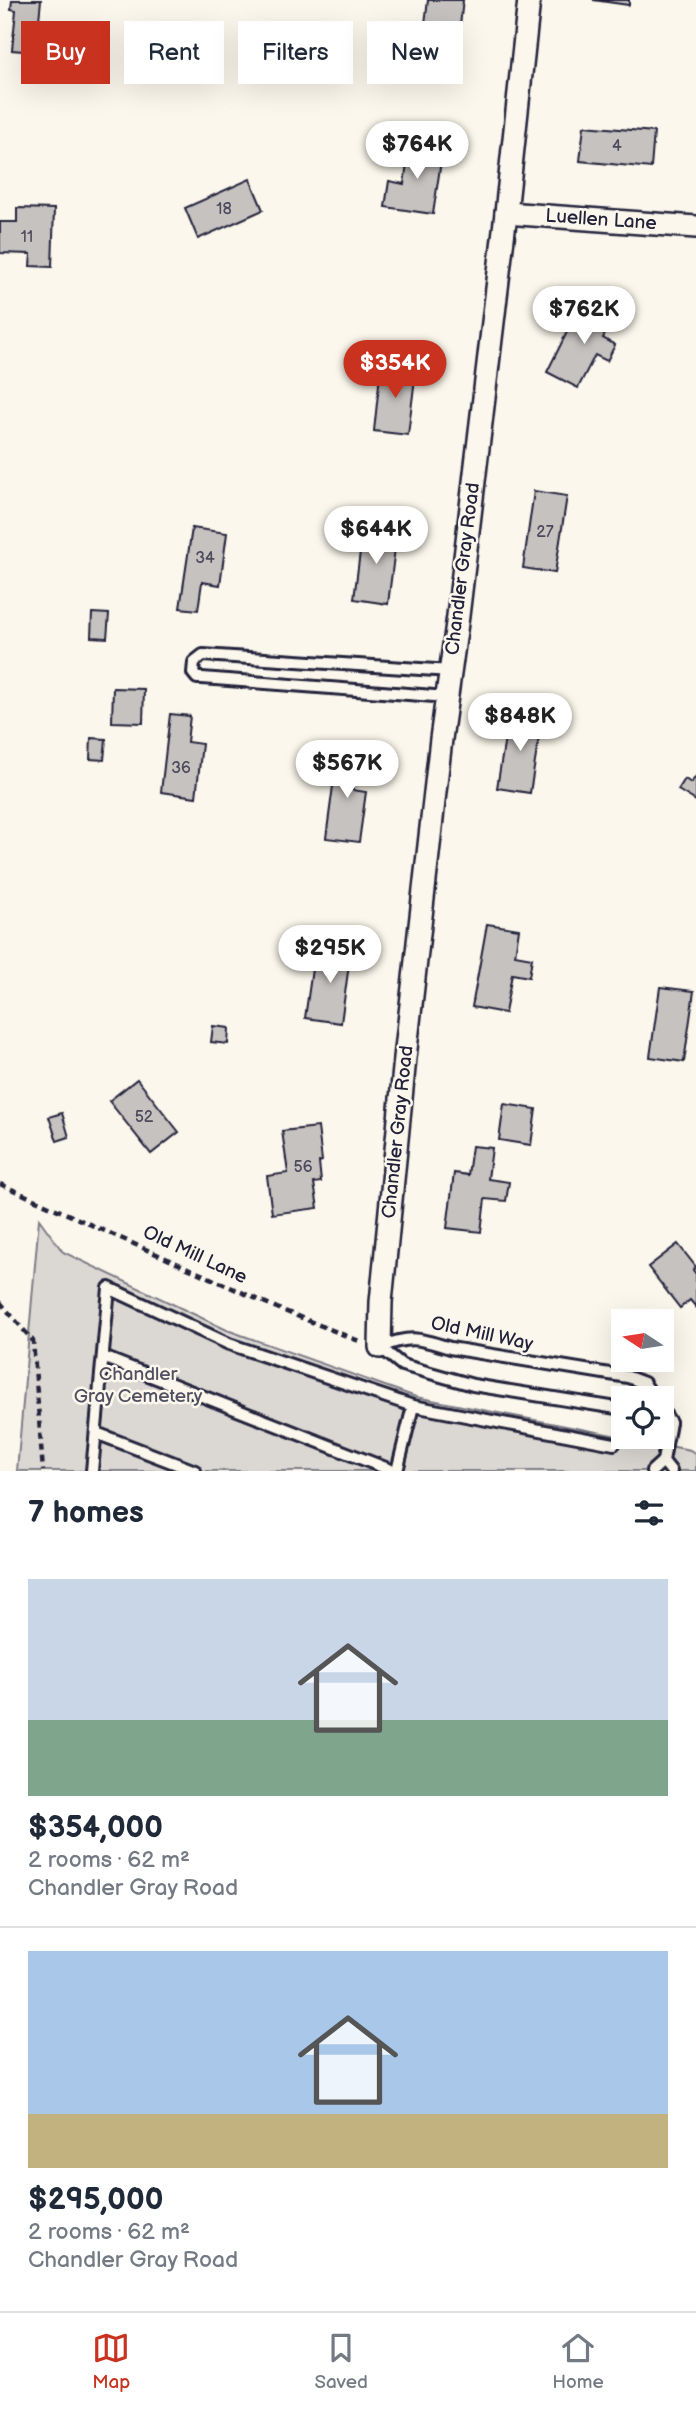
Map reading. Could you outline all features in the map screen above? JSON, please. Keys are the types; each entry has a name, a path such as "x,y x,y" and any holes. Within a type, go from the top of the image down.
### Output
{"street":[{"name":"Chandler Gray Road","path":"380,1347 389,1216 529,0"},
{"name":"Luellen Lane","path":"506,213 696,227"}],"lane":[{"path":"447,697 197,678 193,673 194,662 203,655 450,671"},
{"path":"92,1471 109,1288 229,1344 413,1406 611,1443"},
{"name":"Old Mill Way","path":"380,1347 405,1337 475,1353 628,1377 646,1386"},
{"path":"380,1347 402,1365 472,1385 611,1407"},
{"path":"103,1357 395,1471 413,1406"},
{"path":"96,1433 195,1471"},
{"path":"664,1449 663,1461 671,1471"},
{"path":"652,1471 663,1461"}],"path":[{"name":"Old Mill Lane","path":"0,1184 276,1308 350,1338 380,1347"},
{"path":"0,1302 33,1341 43,1471"}],"green space":[{"name":"Chandler Gray Cemetery","path":"39,1219 63,1252 227,1330 416,1397 611,1435 611,1449 674,1447 696,1454 696,1471 17,1471"}],"building":[{"path":"12,0 41,0 39,20 50,21 21,21 21,51 12,50 16,10 11,9"},
{"path":"428,0 463,0 461,21 425,21"},
{"path":"593,0 629,0 629,5"},
{"path":"584,126 654,132 651,168 580,161"},
{"path":"410,143 443,148 433,214 385,207 389,181 404,184"},
{"path":"250,179 263,210 198,239 185,208"},
{"path":"17,208 54,209 52,267 30,266 31,254 0,253 0,222 17,222"},
{"path":"599,300 617,309 603,338 615,345 607,361 595,355 578,388 547,372 572,322 585,329"},
{"path":"381,365 416,370 408,435 374,431"},
{"path":"534,491 567,496 555,573 523,568"},
{"path":"192,528 227,533 220,585 202,582 198,610 180,608"},
{"path":"363,528 397,532 388,604 354,599"},
{"path":"92,613 109,614 107,638 91,637"},
{"path":"113,688 144,689 143,723 112,722"},
{"path":"509,713 542,718 530,793 497,788"},
{"path":"170,714 190,716 187,742 202,744 196,797 161,792"},
{"path":"91,738 106,739 104,760 90,759"},
{"path":"337,756 370,760 368,776 354,774 352,790 366,792 359,842 326,838"},
{"path":"696,776 696,801 678,790 685,779 691,783"},
{"path":"487,924 519,929 515,955 532,958 529,977 512,974 505,1013 472,1007"},
{"path":"332,939 352,942 341,1023 305,1018 313,962 329,964"},
{"path":"660,987 694,991 684,1062 650,1057"},
{"path":"213,1026 229,1028 228,1044 211,1042"},
{"path":"137,1079 179,1132 151,1154 109,1101"},
{"path":"504,1104 536,1109 531,1145 499,1140"},
{"path":"62,1113 69,1137 57,1141 49,1117"},
{"path":"318,1127 322,1161 319,1162 321,1182 314,1183 318,1208 272,1214 267,1176 288,1173 282,1131"},
{"path":"472,1146 492,1148 488,1179 509,1182 506,1201 485,1199 481,1232 447,1228 454,1173 468,1175"},
{"path":"678,1244 696,1267 693,1270 696,1274 696,1307 690,1300 680,1308 648,1267"}]}
